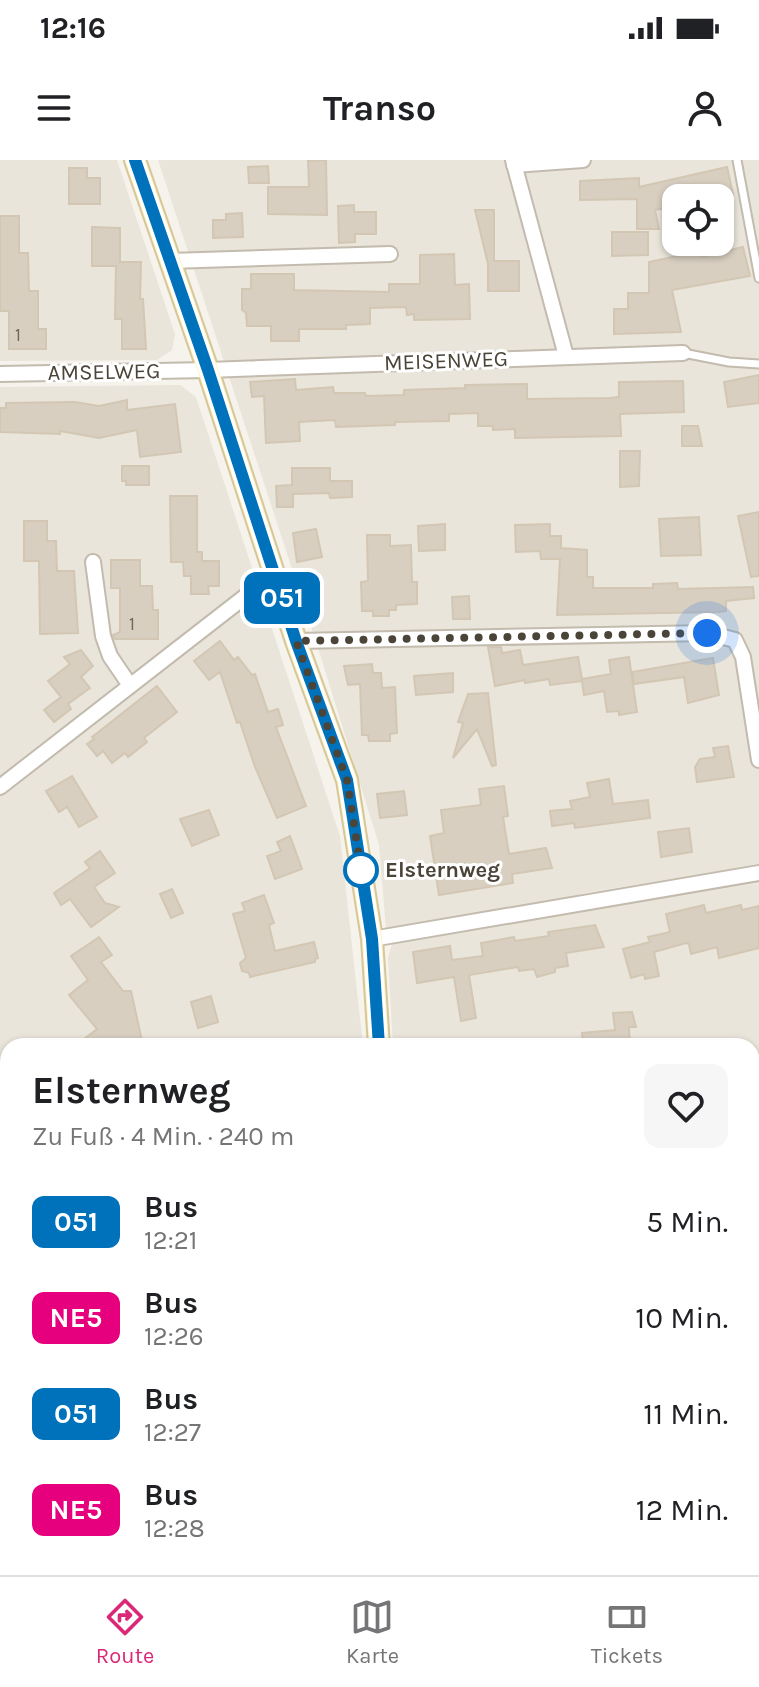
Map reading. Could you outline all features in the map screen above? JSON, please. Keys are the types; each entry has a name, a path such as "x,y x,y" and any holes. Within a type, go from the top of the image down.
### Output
{"street":[{"path":"135,160 208,370 296,641 347,780 372,939 378,1038"},
{"path":"566,356 513,162 583,160"},
{"path":"170,261 390,254"},
{"name":"MEISENWEG","path":"208,370 683,353"},
{"name":"AMSELWEG","path":"0,374 208,370"},
{"path":"93,562 103,636 110,656 129,684"},
{"path":"0,787 274,574"},
{"path":"296,641 707,633 735,640 743,657 759,760"},
{"path":"372,939 759,873"}],"lane":[{"path":"737,160 759,278"},
{"path":"683,353 759,364"}],"shaded area":[{"path":"0,160 117,160 175,334 172,350 157,360 0,361"},
{"path":"158,160 759,160 759,865 386,929 379,845 318,648"},
{"path":"180,385 196,397 340,836 362,1038 0,1038 0,387"},
{"path":"759,883 759,1038 393,1038 388,957 392,944 402,939"}],"building":[{"path":"326,160 327,215 268,214 268,187 309,187 308,161"},
{"path":"268,166 269,183 249,183 248,167"},
{"path":"727,167 731,184 662,184 662,209 655,210 659,229 637,229 637,199 580,200 580,181 639,178 639,187"},
{"path":"69,168 87,168 87,178 100,178 100,204 69,204"},
{"path":"354,205 354,212 376,212 376,234 355,234 355,242 339,243 338,206"},
{"path":"475,210 494,210 494,261 519,261 519,291 488,291 488,264"},
{"path":"242,213 243,237 213,238 213,220 226,220 226,214"},
{"path":"0,216 19,216 19,253 28,253 29,291 38,291 38,329 46,329 46,349 9,349 9,311 0,311"},
{"path":"92,227 120,228 120,262 141,262 140,299 143,299 146,349 122,349 122,319 115,319 116,266 92,266"},
{"path":"612,232 648,232 648,255 612,256"},
{"path":"743,247 750,276 672,290 681,332 614,334 614,309 628,309 628,293 649,293 649,262 677,256 734,256 734,249"},
{"path":"454,254 455,285 469,284 470,319 414,320 414,314 407,315 406,307 370,308 370,324 346,325 346,329 299,329 299,341 271,341 271,326 247,326 246,313 242,310 242,289 251,289 251,274 294,274 294,290 389,292 389,284 420,284 420,255"},
{"path":"759,375 759,403 728,407 724,382"},
{"path":"295,379 296,390 333,387 334,393 365,393 366,396 404,395 404,390 465,388 465,385 527,384 527,399 619,397 619,382 683,381 684,412 620,414 621,436 515,438 515,429 493,430 493,426 478,426 478,413 449,414 449,421 395,422 395,425 336,427 335,420 299,422 300,441 266,443 264,396 252,397 250,382"},
{"path":"127,400 127,410 175,404 181,452 140,457 137,430 99,438 60,431 60,434 0,432 0,408 6,408 6,403 75,402 99,406"},
{"path":"682,426 698,426 702,446 682,446"},
{"path":"620,451 640,451 639,486 620,487"},
{"path":"122,466 149,466 149,485 126,485 126,481 122,481"},
{"path":"292,468 330,468 330,481 352,481 352,497 330,498 329,493 293,494 293,507 277,507 276,486 292,485"},
{"path":"170,496 197,496 197,552 202,552 202,561 219,561 219,586 208,586 209,594 191,594 191,576 184,576 183,562 171,562"},
{"path":"759,512 759,576 751,577 738,516"},
{"path":"699,517 701,555 661,556 659,519"},
{"path":"24,521 47,521 47,541 56,541 57,571 74,571 78,633 40,634 39,561 24,561"},
{"path":"445,524 445,550 419,551 418,526"},
{"path":"550,524 550,536 561,536 561,548 587,550 587,577 593,577 593,588 653,588 653,584 677,583 678,589 753,587 754,598 726,601 726,611 719,612 557,615 560,559 541,559 540,551 516,552 515,525"},
{"path":"316,529 322,557 297,562 293,533"},
{"path":"367,535 390,535 390,546 411,545 412,582 417,582 417,604 396,605 396,610 389,610 389,616 373,616 373,611 362,611 361,582 368,581"},
{"path":"111,560 140,560 140,586 152,586 153,610 158,610 158,639 115,639 113,635 120,632 120,588 111,588"},
{"path":"469,596 470,619 453,619 452,597"},
{"path":"220,641 234,660 238,657 252,675 255,674 268,712 278,709 283,725 276,727 306,806 277,818 240,722 237,723 220,672 209,680 194,661"},
{"path":"488,647 501,647 502,653 520,650 523,665 578,657 582,679 611,674 609,660 629,657 637,712 619,715 619,711 607,712 604,691 584,695 582,681 550,685 549,679 525,683 525,680 495,686"},
{"path":"81,650 93,666 81,677 90,688 68,704 71,709 54,722 44,710 61,697 48,681 70,664 64,657"},
{"path":"713,658 719,695 688,703 684,677 634,684 632,672"},
{"path":"372,664 373,673 381,673 382,688 395,687 397,733 390,734 390,741 369,741 368,735 362,735 360,684 348,685 344,666"},
{"path":"453,673 453,692 416,695 414,676"},
{"path":"157,686 177,712 144,738 147,742 128,757 125,753 112,763 103,751 97,756 87,744 94,739 92,737"},
{"path":"488,693 496,765 492,766 477,729 453,758 463,723 458,722 468,694"},
{"path":"728,746 734,777 697,782 695,767 700,759 715,757 713,748"},
{"path":"72,776 97,817 79,827 67,807 59,812 46,791"},
{"path":"609,779 613,804 648,800 650,818 575,828 574,823 552,826 550,811 572,809 570,801 590,797 587,783"},
{"path":"504,786 508,816 503,817 509,854 546,848 552,868 512,874 513,883 439,895 430,836 444,833 441,810 481,805 479,789"},
{"path":"404,791 407,815 380,818 377,794"},
{"path":"209,810 219,835 192,846 180,819"},
{"path":"689,828 692,852 661,857 658,832"},
{"path":"290,836 302,869 275,879 267,856 281,851 277,842"},
{"path":"100,851 115,873 94,887 105,903 119,907 91,927 70,899 61,905 54,893 90,868 85,862"},
{"path":"172,889 183,913 171,918 160,894"},
{"path":"264,895 274,923 269,925 275,951 314,942 318,958 315,962 250,977 249,973 242,971 240,963 246,958 233,914 245,911 242,903"},
{"path":"704,905 706,913 741,905 742,910 759,906 759,948 719,958 717,947 691,954 686,943 654,952 659,976 645,979 644,974 631,978 623,949 650,942 648,937 670,932 666,914"},
{"path":"595,925 604,947 566,953 568,966 555,968 555,972 537,977 534,969 519,971 518,967 469,975 476,1018 461,1021 454,977 417,983 413,952 450,946 452,960 483,956 481,943 514,937 515,941 549,936 548,932"},
{"path":"99,937 112,955 101,962 123,991 131,991 141,1038 85,1038 97,1029 69,995 88,980 71,956"},
{"path":"211,996 218,1022 198,1028 191,1002"},
{"path":"632,1012 636,1027 629,1027 630,1038 582,1038 582,1033 615,1030 613,1013"}],"bus line":[{"name":"051","path":"135,160 208,370 296,641 347,780 372,939 378,1038"}],"place":[{"name":"Elsternweg","path":"361,870"}],"route":[{"path":"361,870 362,875 347,780 296,641 707,633"}]}
